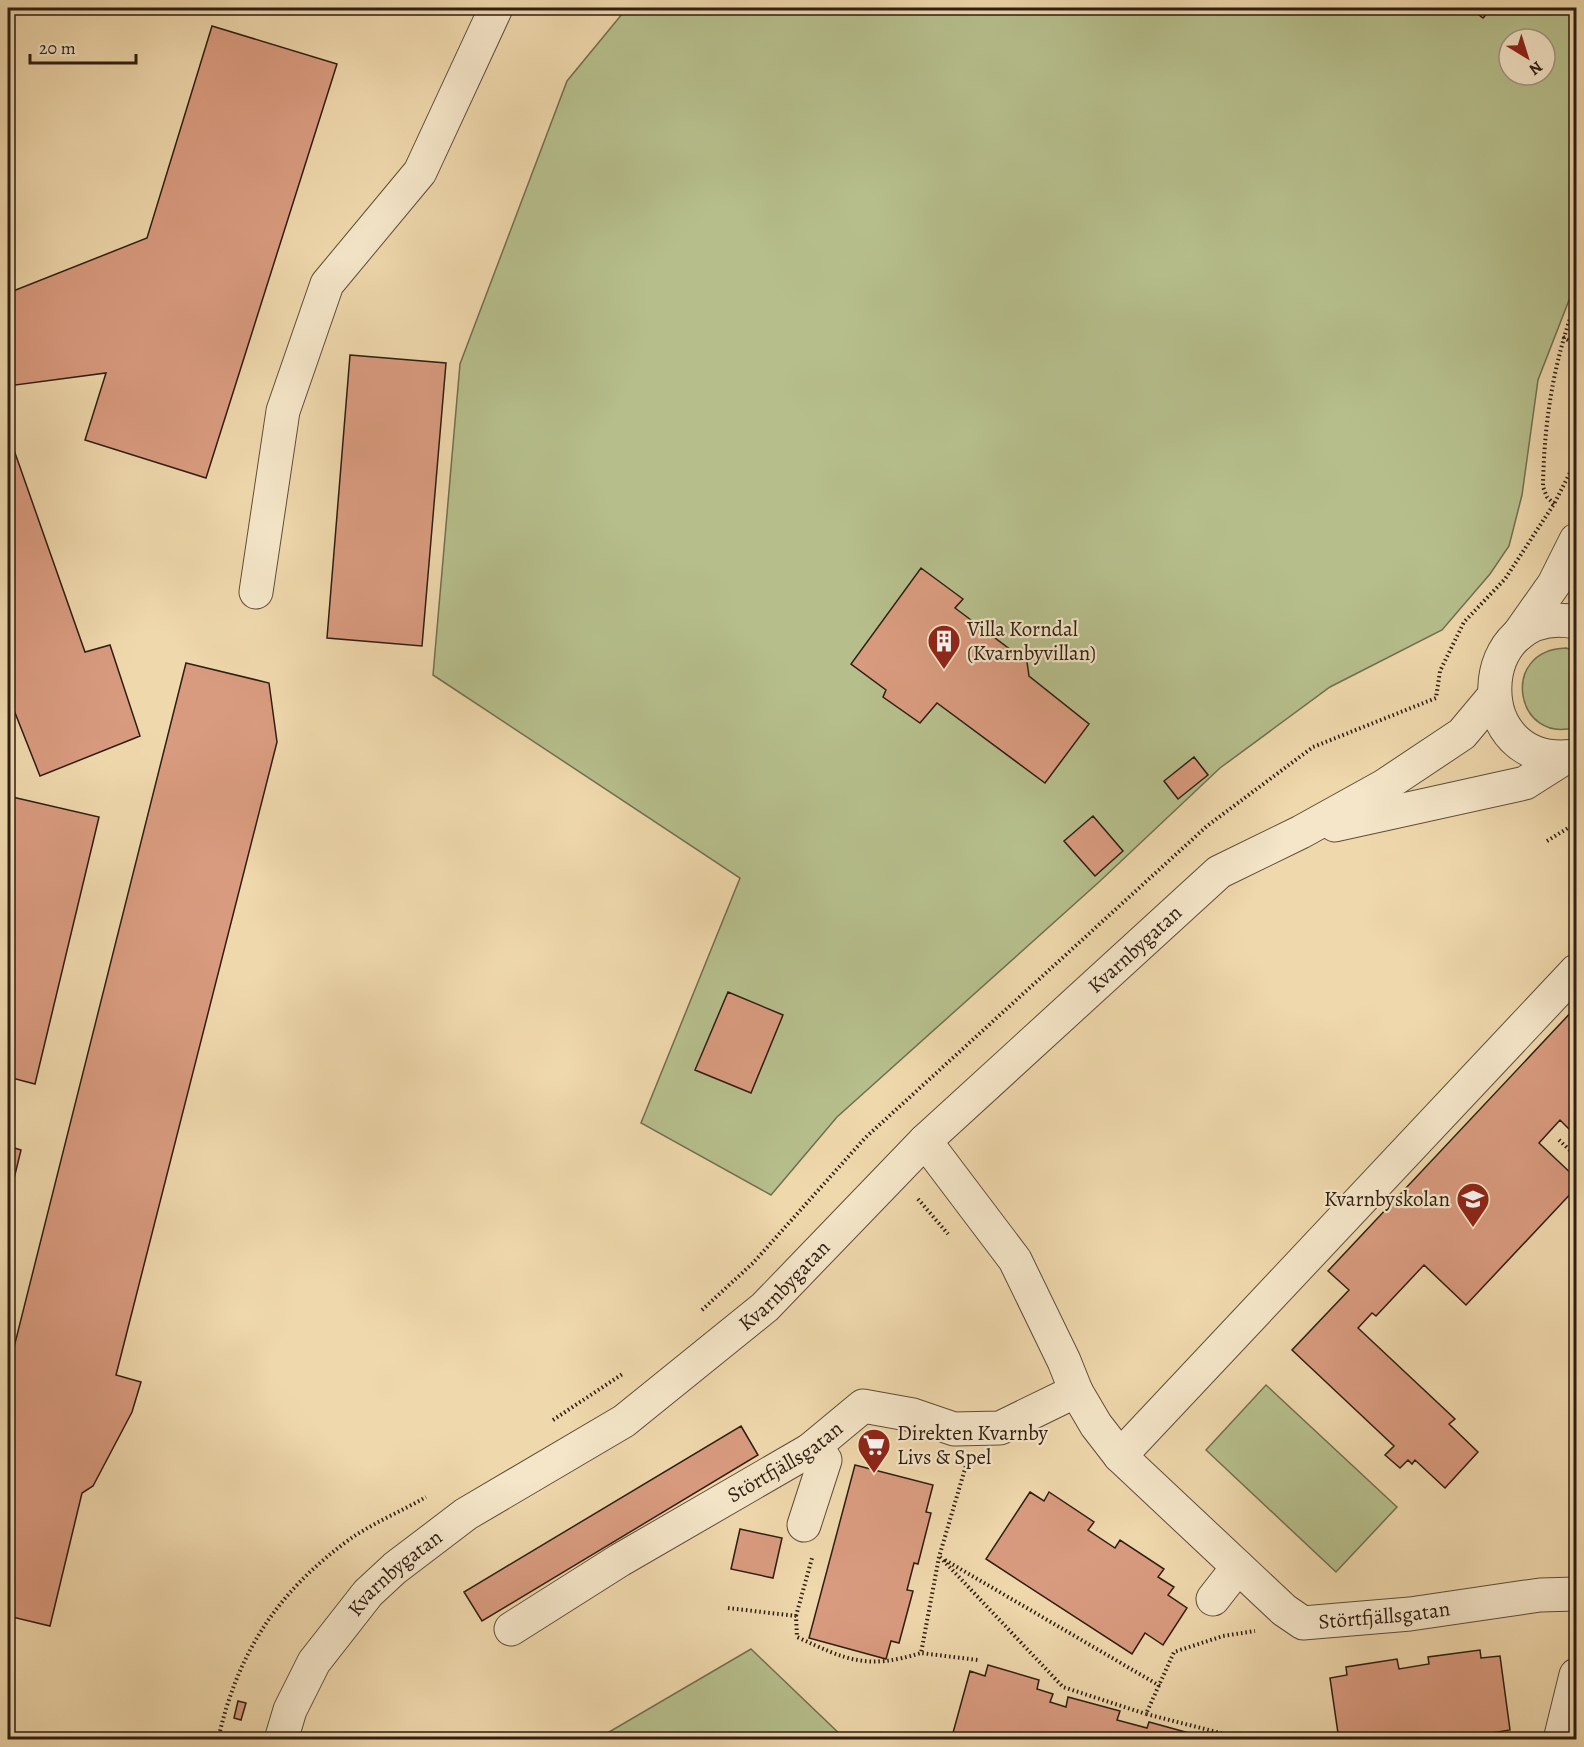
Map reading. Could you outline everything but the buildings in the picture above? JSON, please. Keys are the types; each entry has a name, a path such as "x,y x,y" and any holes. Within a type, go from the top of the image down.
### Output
{"street":[{"path":"256,592 283,411 327,284 420,172 496,8"},
{"path":"1571,757 1545,755 1518,742 1499,717 1494,697 1496,669 1507,647 1516,638 1554,584 1576,540"},
{"path":"1516,638 1540,624 1553,621 1576,622"},
{"name":"Kvarnbygatan","path":"282,1740 290,1710 314,1662 347,1617 375,1587 436,1534 624,1421 765,1308 925,1141 1219,872 1301,832 1384,786 1462,734 1494,697"},
{"name":"Kvarnbygatan","path":"1301,832 1525,783 1571,757"},
{"path":"1120,1456 1576,970"},
{"name":"Störtfjällsgatan","path":"925,1141 1015,1260 1076,1391 1096,1425 1120,1456 1284,1610 1303,1623 1410,1614 1540,1595 1576,1594"},
{"name":"Störtfjällsgatan","path":"511,1629 620,1560 810,1450 863,1406 913,1415 954,1429 1000,1428 1076,1391"},
{"path":"809,1540 825,1461 810,1450"},
{"path":"1213,1599 1238,1567"},
{"path":"1560,1740 1576,1675"}],"path":[{"path":"1554,504 1547,497 1544,488 1544,459 1552,378 1563,337 1576,302"},
{"path":"1563,337 1571,342 1576,363"},
{"path":"699,1312 753,1263 865,1138 1207,826 1312,747 1436,698 1440,670 1464,622 1505,579 1554,504 1576,461"},
{"path":"1547,841 1576,823"},
{"path":"1559,1140 1576,1156"},
{"path":"551,1420 625,1372"},
{"path":"921,1653 939,1557 977,1429"},
{"path":"218,1740 239,1673 257,1633 273,1610 351,1539 431,1495"},
{"path":"809,1540 796,1616 797,1637 847,1660 892,1662 921,1653 978,1660"},
{"path":"939,1557 1160,1686"},
{"path":"939,1557 1063,1687 1146,1714 1248,1740"},
{"path":"728,1608 796,1616"},
{"path":"1146,1714 1174,1652 1223,1636"}],"green space":[{"path":"627,8 1576,8 1576,282 1538,380 1522,495 1509,546 1490,574 1442,630 1330,687 1220,768 1099,882 837,1117 771,1195 641,1123 740,878 433,675 460,364 567,81"},
{"path":"1566,648 1576,651 1576,727 1556,729 1540,723 1529,711 1523,695 1523,679 1530,664 1544,653"},
{"path":"1266,1385 1397,1507 1336,1572 1206,1450"},
{"path":"751,1649 845,1739 597,1739"}],"place":[{"name":"Villa Korndal (Kvarnbyvillan)","path":"944,670"},
{"name":"Kvarnbyskolan","path":"1473,1228"},
{"name":"Direkten Kvarnby Livs & Spel","path":"874,1474"}]}
